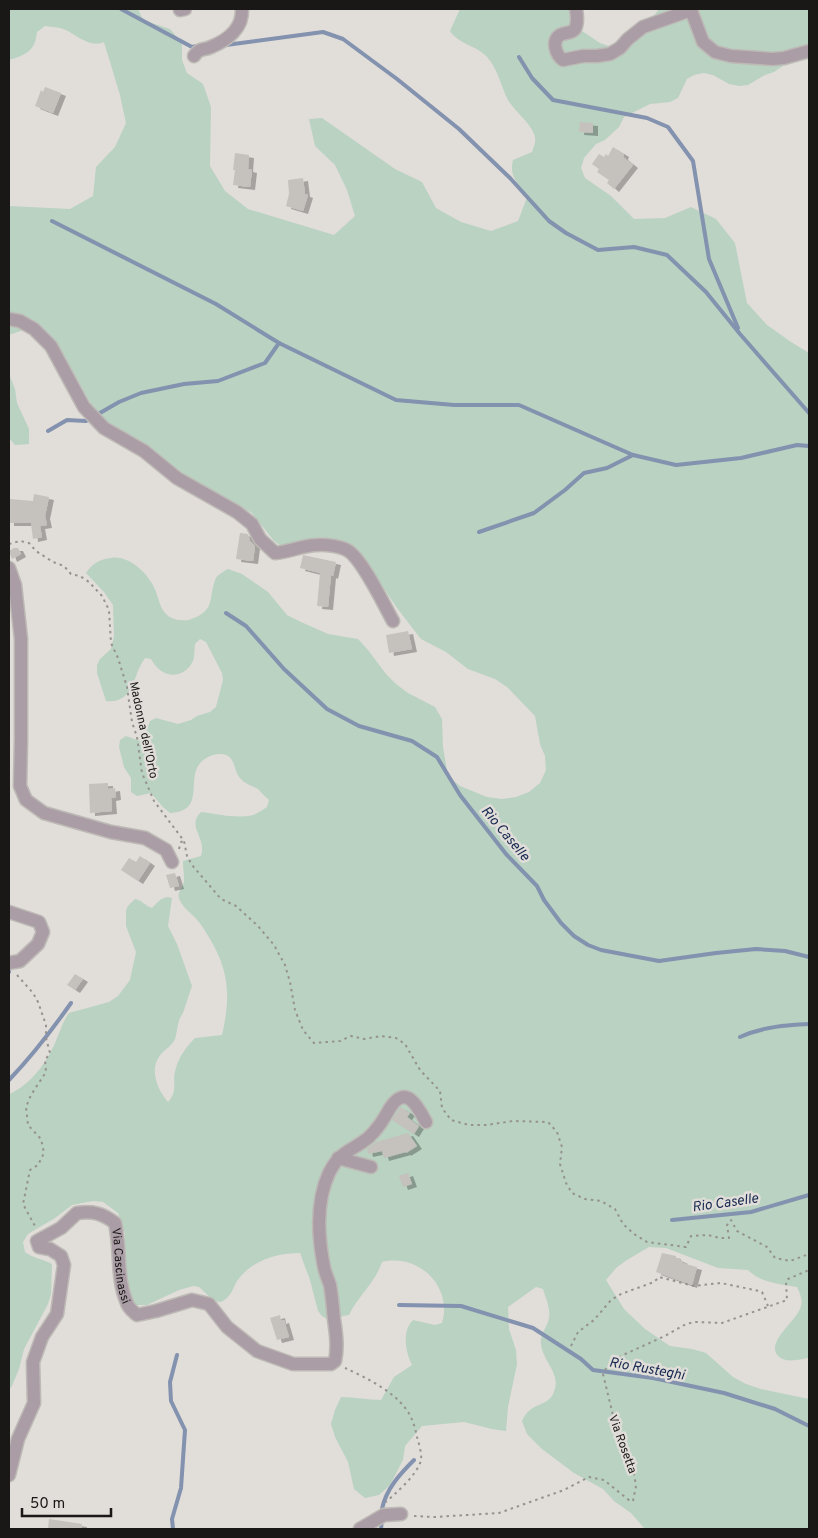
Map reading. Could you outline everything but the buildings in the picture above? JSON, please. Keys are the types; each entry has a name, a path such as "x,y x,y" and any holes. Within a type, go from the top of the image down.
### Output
{"street":[{"path":"194,56 203,48 210,48 227,38 239,28 242,9"},
{"path":"576,9 577,24 575,28 572,32 561,35 556,40 555,49 563,60 610,54 620,48 643,27 691,10 693,11 703,42 715,52 731,56 784,58 809,51"},
{"path":"9,318 34,328 51,346 84,406 104,428 144,452 177,478 237,512 252,524 260,539 275,553 289,552 315,545 347,550 359,562 393,621"},
{"path":"9,568 15,585 21,639 20,786 26,800 44,813 111,832 145,838 166,850 172,862"},
{"path":"9,912 39,922 43,932 38,944 20,961 9,963"},
{"path":"335,1361 337,1342 330,1285 324,1268 319,1214 325,1185 338,1158 367,1139 380,1126 395,1100 403,1097 416,1103 426,1122"},
{"path":"338,1158 371,1167"},
{"name":"Via Cascinassi","path":"43,1238 61,1228 77,1213 92,1212 104,1215 116,1223 120,1276 127,1305 137,1315 192,1300 209,1304 227,1327 258,1351 293,1364 331,1364 335,1361"},
{"path":"9,1475 18,1439 34,1403 33,1362 42,1337 57,1314 61,1294 64,1265 61,1256 50,1249 38,1247 37,1241 43,1238"},
{"path":"360,1529 384,1515 401,1514"}],"path":[{"name":"Madonna dell'Orto","path":"9,544 20,541 29,543 36,551 53,562 64,566 71,574 80,576 89,582 102,596 109,610 111,643 127,687 142,773 154,801 184,841 187,856 192,865 221,899 236,906 258,926 274,945 285,965 295,1010 303,1030 314,1043 340,1041 351,1036 364,1039 381,1036 396,1038 405,1044 420,1070 440,1091 442,1108 451,1120 487,1125 513,1121 548,1122 557,1132 562,1146 560,1164 566,1183 572,1193 585,1199 601,1201 615,1209 624,1224 646,1242 660,1242 686,1247 691,1236 708,1234 720,1238 729,1238 727,1225 730,1220 738,1231 767,1247 775,1258 790,1261 809,1254"},
{"path":"9,963 38,1002 46,1025 46,1038 50,1053 45,1060 46,1072 31,1095 26,1107 28,1125 41,1139 44,1153 38,1165 30,1170 23,1204 43,1238"},
{"name":"Via Rosetta","path":"401,1514 434,1517 499,1513 564,1490 589,1477 604,1480 630,1501 633,1501 636,1486 634,1474 617,1432 603,1374 608,1365 623,1355 666,1336 686,1324 695,1322 722,1323 787,1300 786,1281 809,1270"},
{"path":"571,1346 578,1332 594,1320 611,1300 621,1294 654,1282 659,1277 694,1286 721,1283 759,1291 762,1292 768,1306"},
{"path":"335,1361 345,1368 371,1380 385,1390 406,1408 414,1422 421,1460 384,1507 401,1514"}],"green space":[{"path":"9,9 138,9 143,20 170,29 182,43 182,60 187,73 203,84 211,107 210,166 225,191 248,209 334,235 355,216 347,190 335,165 315,146 309,119 322,118 395,169 422,182 436,208 461,222 491,231 518,221 528,195 517,183 513,175 513,160 532,152 535,136 529,125 508,100 497,73 488,58 479,50 458,39 450,31 460,9 569,9 570,23 600,43 609,46 629,42 637,38 659,9 809,9 809,55 787,63 748,85 729,84 713,75 704,73 694,75 687,79 678,98 670,102 650,104 624,117 619,127 605,140 596,144 584,158 581,168 585,178 611,196 634,219 665,218 691,207 716,219 735,243 747,303 767,325 809,353 809,1358 782,1359 776,1353 775,1348 780,1336 801,1306 802,1303 797,1287 777,1284 759,1278 748,1270 718,1268 666,1248 649,1247 616,1268 606,1280 624,1309 645,1329 670,1346 706,1353 733,1377 746,1384 809,1399 809,1529 645,1529 631,1513 614,1501 603,1489 574,1473 542,1449 527,1434 522,1421 529,1411 550,1398 553,1394 556,1380 542,1351 541,1344 542,1335 549,1318 549,1309 543,1289 536,1287 508,1307 509,1329 516,1350 517,1364 508,1407 506,1431 464,1422 422,1426 405,1446 403,1460 390,1485 379,1495 365,1498 354,1489 348,1462 335,1437 331,1424 335,1410 341,1397 381,1400 394,1377 412,1365 408,1354 406,1335 413,1320 435,1325 442,1323 444,1310 442,1297 438,1286 430,1276 420,1268 409,1263 396,1261 382,1262 379,1270 349,1315 327,1319 318,1311 310,1280 300,1253 291,1253 273,1257 249,1268 237,1281 229,1296 221,1302 214,1301 199,1287 193,1286 179,1290 147,1305 133,1305 125,1274 125,1233 118,1213 103,1202 93,1201 72,1205 28,1234 23,1242 25,1252 52,1264 51,1294 48,1304 24,1349 19,1369 11,1388 9,1386 9,1094 25,1085 44,1063 69,1013 109,1002 118,996 130,980 136,952 126,926 126,910 128,906 135,899 152,908 161,900 169,897 172,898 168,926 177,944 192,986 175,1039 162,1053 155,1065 160,1091 168,1102 173,1094 175,1073 181,1056 195,1038 222,1035 227,1003 225,976 216,950 199,922 180,902 179,898 184,880 183,861 201,856 201,843 196,828 197,817 201,812 234,816 253,815 267,807 269,800 258,789 243,781 237,774 231,758 222,754 213,755 202,761 194,778 193,797 190,805 183,810 170,813 151,793 137,796 131,792 131,778 124,767 119,747 120,740 126,736 140,741 145,735 150,721 156,718 178,724 210,712 216,707 223,680 222,673 206,642 200,639 195,644 193,661 184,672 172,675 166,673 160,670 151,659 145,658 128,693 115,701 106,701 97,673 97,665 100,659 111,649 114,636 113,605 104,592 86,573 88,570 97,562 107,559 117,558 134,564 148,577 166,614 178,620 189,620 208,608 213,585 220,574 228,569 242,574 268,592 287,615 328,634 358,639 396,684 408,693 435,707 442,719 443,747 448,776 460,786 487,797 502,799 516,797 529,792 540,783 546,770 545,756 540,744 535,716 507,687 495,679 468,669 446,652 421,639 397,608 358,550 344,542 321,537 301,543 280,545 274,541 252,513 191,480 103,419 91,404 59,346 37,325 9,335 9,206 70,209 93,196 96,167 115,147 126,123 120,95 104,42 94,44 66,30 45,26 37,32 34,44 29,51 9,60"},
{"path":"9,374 15,389 17,403 29,429 29,444 15,445 9,438"}],"waterway":[{"path":"121,9 192,47 197,46"},
{"path":"226,45 323,32 343,39 459,129 510,178 549,221 566,233 598,250 634,247 667,255 706,292 809,413"},
{"path":"519,57 532,78 553,100 647,118 668,127 693,161 709,259 738,328"},
{"path":"52,221 216,304 279,343 396,400 454,405 519,405 633,455 676,465 741,458 797,445 809,446"},
{"path":"48,431 67,420 86,421 119,402 141,393 184,384 218,381 265,363 279,343"},
{"path":"479,532 534,513 584,473 607,468 633,455"},
{"name":"Rio Caselle","path":"226,613 246,626 284,669 327,709 359,726 412,741 437,757 460,795 506,854 537,886 544,900 561,923 574,936 588,945 601,950 659,961 756,949 785,951 809,957"},
{"path":"9,1080 42,1043 71,1003"},
{"name":"Rio Caselle","path":"740,1037 765,1029 809,1024"},
{"name":"Rio Caselle","path":"672,1220 751,1212 809,1195"},
{"name":"Rio Rusteghi","path":"399,1305 461,1306 533,1328 581,1359 593,1370 653,1378 724,1393 775,1409 809,1426"},
{"path":"173,1529 172,1519 181,1488 185,1430 171,1401 170,1382 177,1355"},
{"path":"381,1529 382,1509 390,1488 414,1460"}]}
